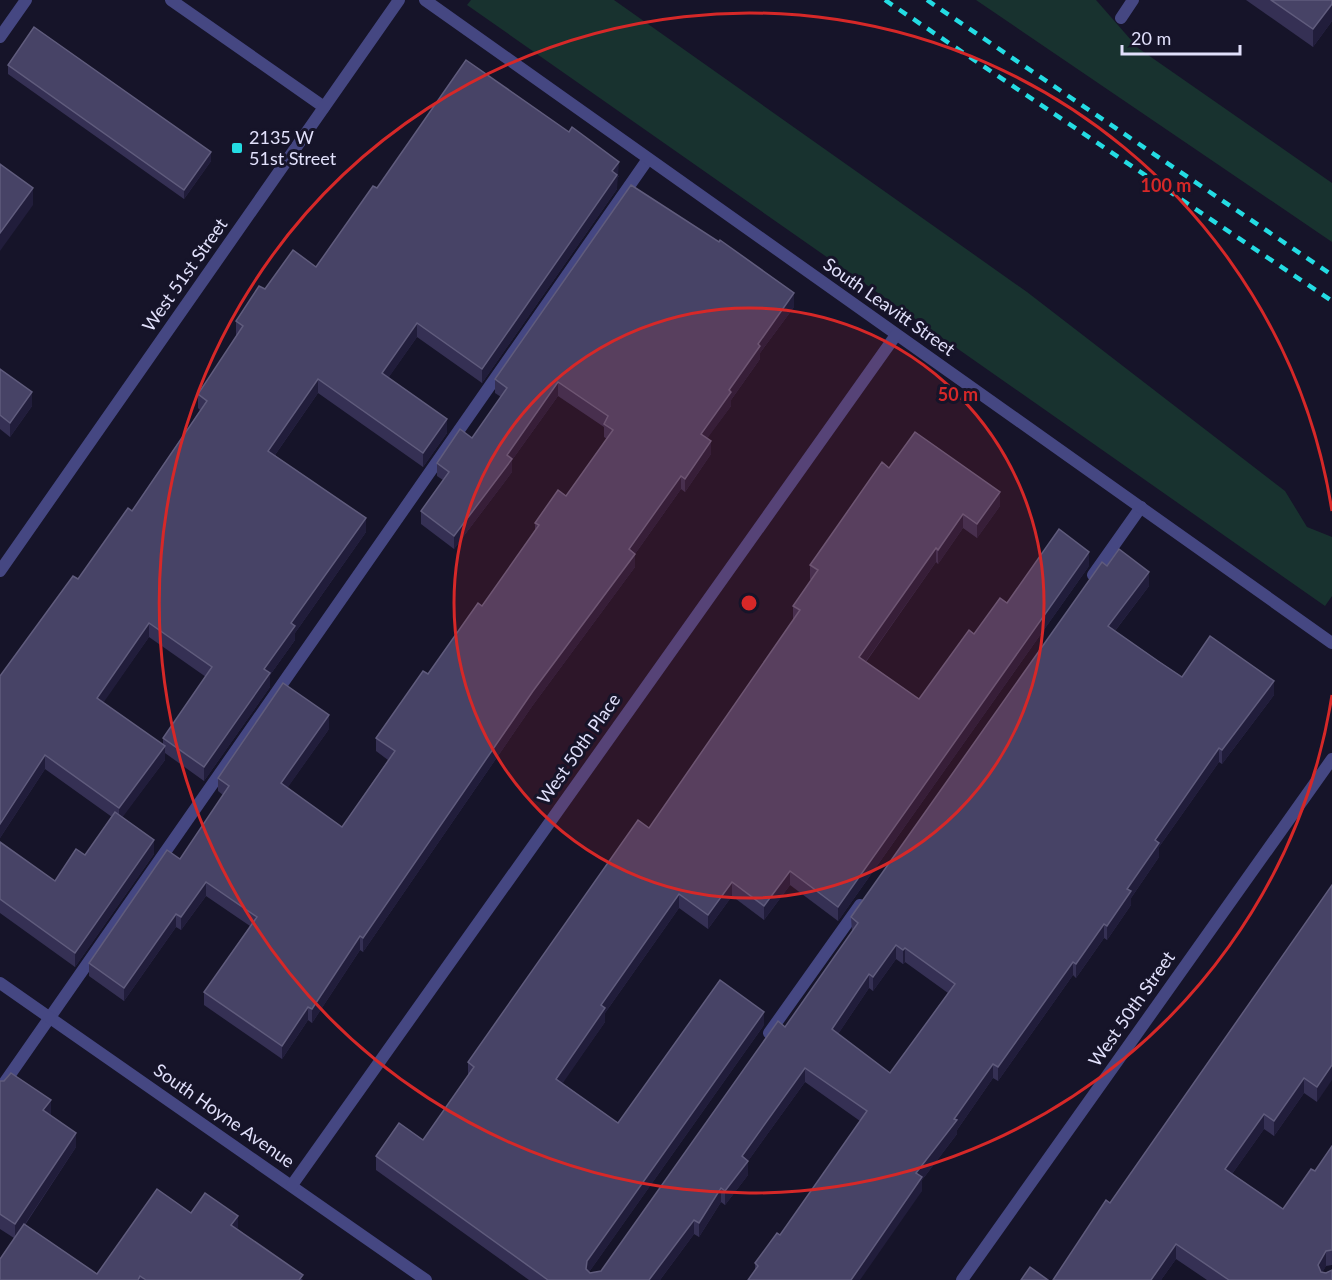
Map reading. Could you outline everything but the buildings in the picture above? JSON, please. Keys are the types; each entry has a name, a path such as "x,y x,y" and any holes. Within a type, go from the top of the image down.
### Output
{"street":[{"path":"0,37 26,0"},
{"path":"171,0 324,107"},
{"name":"West 51st Street","path":"0,571 399,0"},
{"name":"South Leavitt Street","path":"425,0 1332,642"},
{"path":"1121,18 1133,0"},
{"path":"0,1089 648,159"},
{"name":"West 50th Place","path":"292,1185 896,334"},
{"path":"1084,589 1141,507"},
{"name":"West 50th Street","path":"962,1280 1332,759"},
{"path":"760,1046 870,891"},
{"name":"South Hoyne Avenue","path":"0,983 426,1280"}],"green space":[{"path":"471,0 614,0 1027,292 1285,491 1307,527 1332,537 1332,596 1325,606 467,5"},
{"path":"976,0 1096,0 1138,48 1332,183 1332,242"}],"railway":[{"path":"885,0 1332,301"},
{"path":"927,0 1332,275"}],"place":[{"name":"2135 W 51st Street","path":"237,148"}]}
